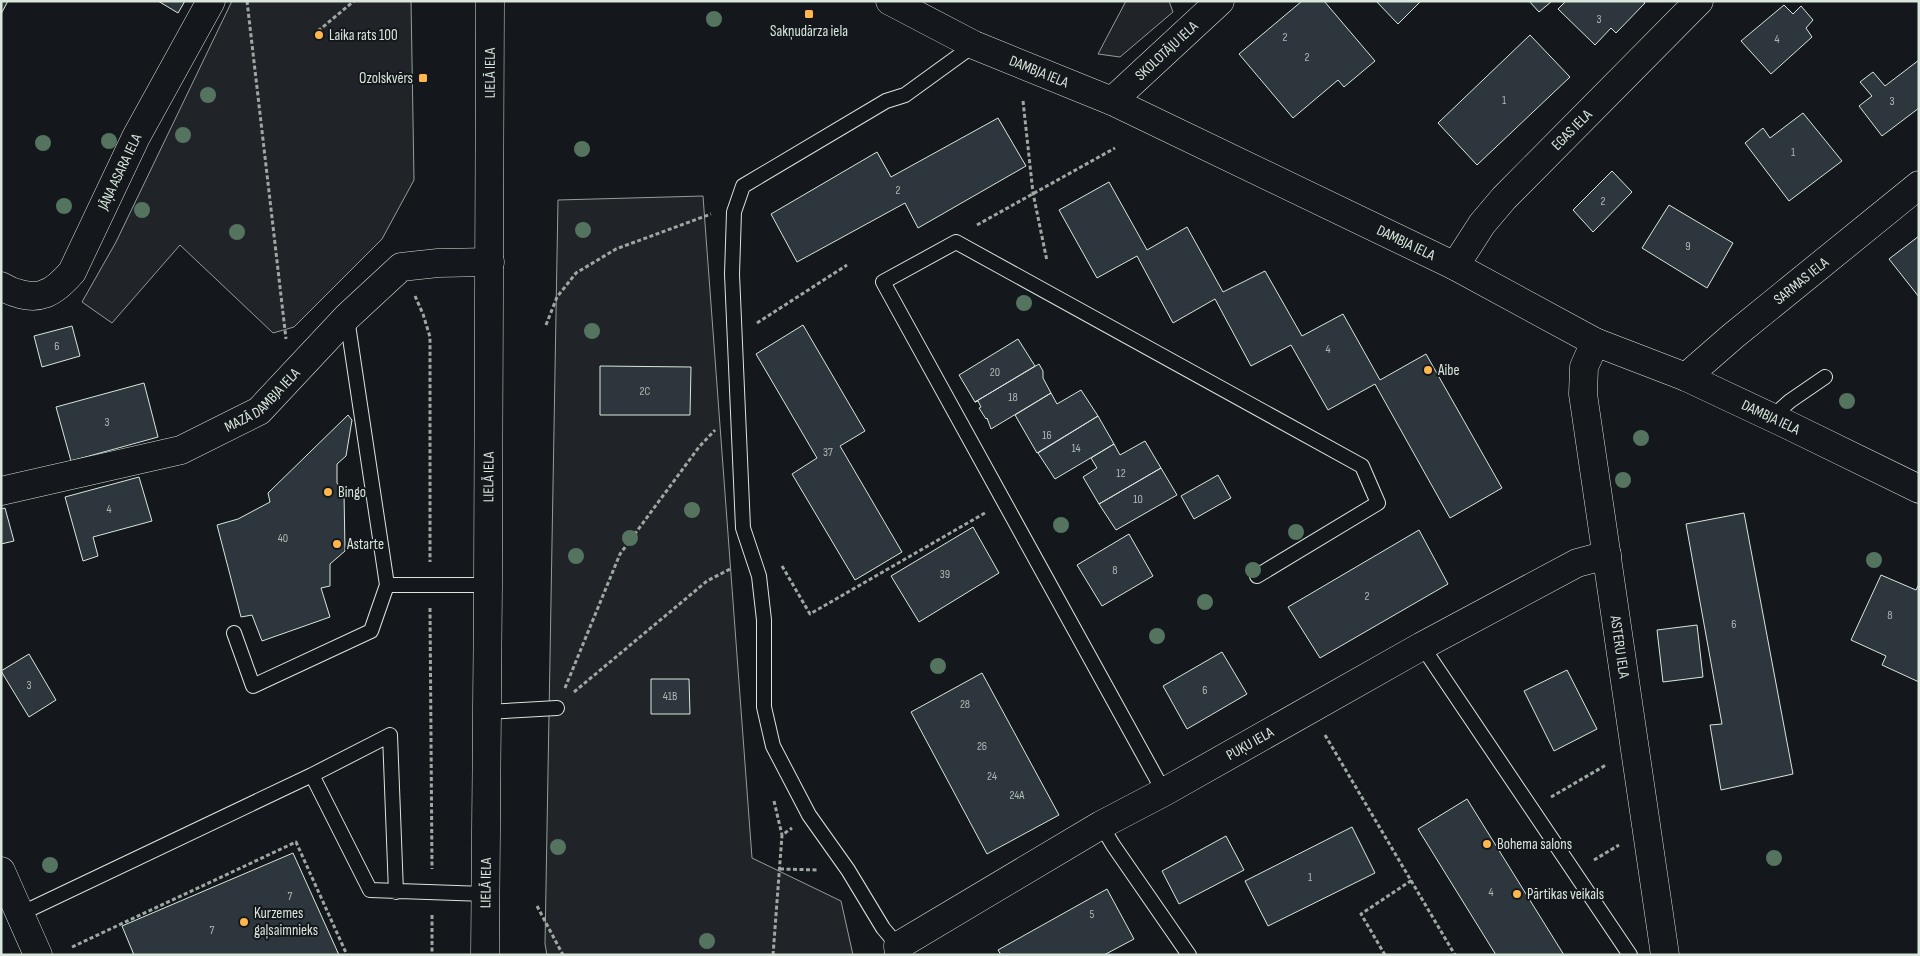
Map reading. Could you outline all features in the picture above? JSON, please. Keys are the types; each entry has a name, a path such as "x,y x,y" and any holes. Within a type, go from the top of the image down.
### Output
{"street":[{"name":"JĀŅA ASARA IELA","path":"1,286 25,295 44,294 60,284 72,272 136,137 211,1"},
{"name":"LIELĀ IELA","path":"485,955 490,1"},
{"name":"DAMBJA IELA","path":"890,1 974,45 1112,101 1455,266 1595,342 1686,377 1919,489"},
{"name":"SKOLOTĀJU IELA","path":"1112,101 1220,1"},
{"name":"EGAS IELA","path":"1455,266 1482,224 1504,198 1699,1"},
{"name":"SARMAS IELA","path":"1686,377 1733,336 1919,185"},
{"name":"MAZĀ DAMBJA IELA","path":"1,491 182,450 259,411 347,318 401,267 490,262"},
{"name":"ASTERU IELA","path":"1595,342 1584,367 1583,394 1665,955"},
{"name":"PUĶU IELA","path":"899,950 1101,825 1164,792 1312,707 1577,563 1607,555"},
{"path":"1,871 38,955"}],"lane":[{"path":"899,950 883,928 848,870 809,815 773,746 764,708 764,620 758,576 744,528 732,274 734,212 744,186 886,101 905,95 974,45"},
{"path":"1164,792 883,282 956,242 1362,466 1378,503 1257,576"},
{"path":"234,633 252,686 371,631 387,585 347,318"},
{"path":"1772,417 1790,401 1825,377"},
{"path":"387,585 488,585"},
{"path":"1422,646 1630,955"},
{"path":"486,712 557,708"},
{"path":"20,914 312,775 390,735 396,892"},
{"path":"312,775 370,890 485,894"},
{"path":"1101,825 1189,955"}],"path":[{"path":"248,1 286,342"},
{"path":"318,32 354,1"},
{"path":"1023,101 1033,193 1047,262"},
{"path":"977,225 1115,148"},
{"path":"546,325 557,297 576,273 616,249 719,210 734,212"},
{"path":"756,323 847,265"},
{"path":"557,708 620,554 699,447 739,407"},
{"path":"778,558 810,614 988,512"},
{"path":"557,708 707,581 753,558"},
{"path":"1312,707 1321,727 1455,955"},
{"path":"1531,808 1611,762"},
{"path":"773,955 782,835 809,815"},
{"path":"72,947 296,842 348,955"},
{"path":"780,870 848,870"},
{"path":"1385,955 1361,914 1412,880"},
{"path":"537,906 563,955"}],"shaded area":[{"path":"232,1 411,1 414,180 382,239 294,327 273,333 180,245 112,323 82,302 116,242"},
{"path":"1126,1 1169,1 1173,12 1120,57 1098,54"},
{"path":"703,196 752,858 841,901 853,955 547,955 545,944 558,200"}],"building":[{"path":"1,1 8,1 1,14"},
{"path":"158,1 185,1 178,13"},
{"path":"1302,1 1324,1 1375,61 1344,87 1338,80 1293,118 1239,54"},
{"path":"1376,1 1421,1 1398,24"},
{"path":"1529,1 1552,1 1539,12"},
{"path":"1566,1 1643,1 1645,3 1616,33 1611,28 1595,45 1558,9"},
{"path":"1784,5 1793,14 1801,6 1813,20 1806,28 1812,37 1771,74 1741,41"},
{"path":"1530,35 1570,77 1477,165 1438,123"},
{"path":"1919,60 1919,108 1882,136 1859,106 1872,96 1860,82 1873,72 1885,86"},
{"path":"1803,113 1842,161 1789,201 1745,143 1763,128 1770,138"},
{"path":"998,118 1026,166 918,228 905,203 797,262 771,214 877,152 891,177"},
{"path":"1612,171 1632,192 1593,232 1573,210"},
{"path":"1109,182 1147,250 1187,227 1223,292 1265,271 1302,336 1343,314 1380,380 1426,354 1502,488 1450,518 1375,384 1328,410 1291,345 1251,366 1215,299 1173,323 1137,256 1097,278 1059,210"},
{"path":"1669,205 1733,243 1707,288 1642,248"},
{"path":"1919,236 1919,297 1889,259"},
{"path":"803,325 865,431 840,446 902,552 855,580 792,474 817,458 756,354"},
{"path":"72,326 80,356 42,367 34,336"},
{"path":"1018,339 1035,366 975,402 959,375"},
{"path":"1039,364 1043,371 1043,378 1051,393 991,429 987,418 979,408 981,407 978,401 975,402"},
{"path":"600,366 691,367 690,415 600,415"},
{"path":"144,383 158,437 71,461 56,407"},
{"path":"1081,390 1098,416 1037,453 1015,415 1051,393 1057,404"},
{"path":"348,415 352,420 346,456 337,464 337,483 344,492 345,551 330,564 330,586 321,588 330,617 262,641 252,615 241,617 217,525 238,519 270,502 268,493"},
{"path":"1098,416 1114,444 1055,479 1038,453"},
{"path":"1145,441 1161,468 1099,504 1083,477 1097,468 1091,458 1114,444 1120,455"},
{"path":"1161,468 1177,495 1116,530 1099,504"},
{"path":"1218,475 1231,498 1194,519 1181,496"},
{"path":"139,477 152,521 93,537 98,556 83,561 65,497"},
{"path":"5,508 14,541 1,544 1,509"},
{"path":"1744,513 1793,774 1721,790 1710,725 1722,724 1686,524"},
{"path":"973,527 999,573 919,622 891,576"},
{"path":"1419,530 1448,584 1320,658 1288,607"},
{"path":"1129,534 1153,576 1102,606 1077,565"},
{"path":"1881,575 1916,590 1919,584 1919,682 1882,665 1886,656 1851,640"},
{"path":"1697,625 1703,677 1663,682 1657,630"},
{"path":"1222,652 1247,694 1187,729 1163,686"},
{"path":"29,654 56,700 29,717 1,671"},
{"path":"1567,670 1597,729 1554,751 1524,691"},
{"path":"982,673 1059,815 987,854 911,712"},
{"path":"651,679 689,679 690,714 651,714"},
{"path":"1467,799 1564,955 1496,955 1418,829"},
{"path":"1352,827 1375,873 1268,926 1245,881"},
{"path":"1226,836 1244,870 1179,904 1162,871"},
{"path":"293,853 339,955 134,955 122,926"},
{"path":"1107,889 1134,939 1104,955 1001,955 998,950"}],"place":[{"name":"Sakņudārza iela","path":"809,14"},
{"name":"Laika rats 100","path":"319,35"},
{"name":"Ozolskvērs","path":"423,78"},
{"name":"Aibe","path":"1428,370"},
{"name":"Bingo","path":"328,492"},
{"name":"Astarte","path":"337,544"},
{"name":"Bohema salons","path":"1487,844"},
{"name":"Pārtikas veikals","path":"1517,894"},
{"name":"Kurzemes gaļsaimnieks","path":"244,922"}]}
